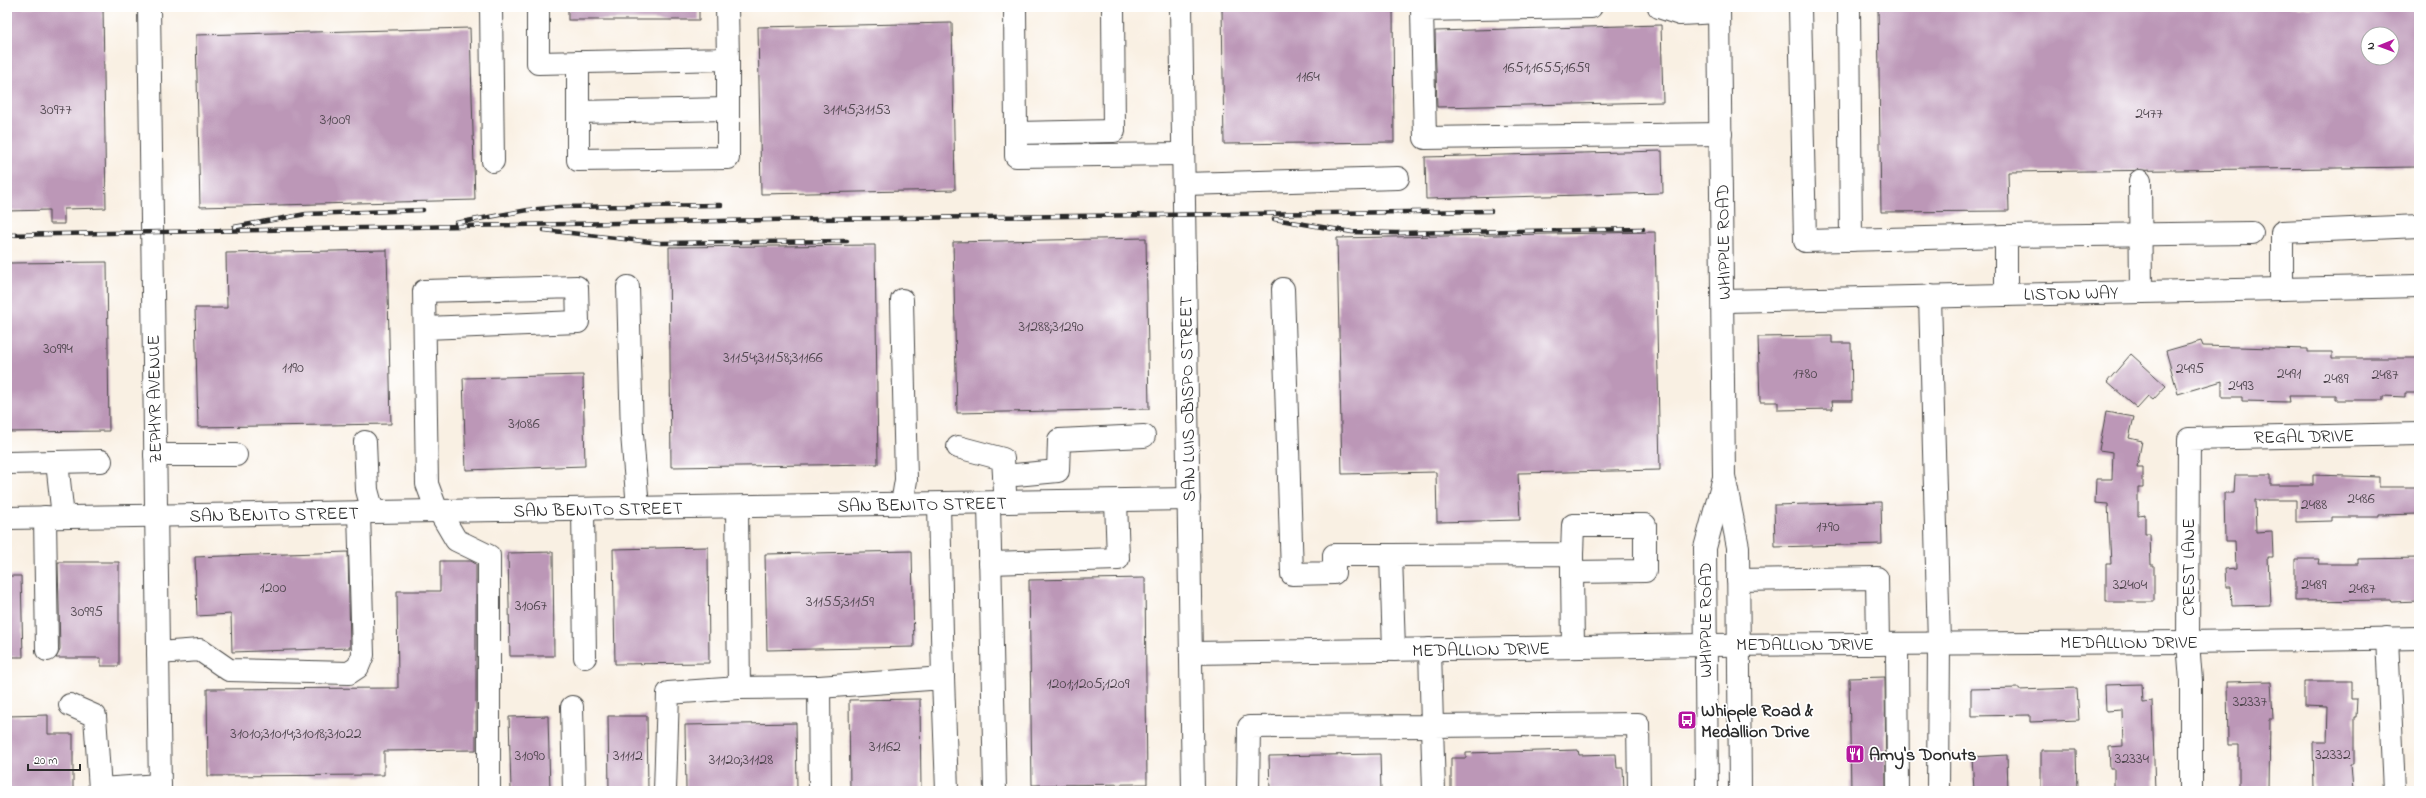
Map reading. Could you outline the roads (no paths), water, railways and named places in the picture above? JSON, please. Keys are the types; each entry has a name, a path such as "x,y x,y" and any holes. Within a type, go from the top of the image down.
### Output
{"street":[{"name":"ZEPHYR AVENUE","path":"149,7 160,788"},
{"path":"491,7 493,161"},
{"path":"538,7 538,63 728,60"},
{"path":"578,62 578,160 728,158 727,7"},
{"path":"1015,7 1016,156 1183,154"},
{"path":"1016,133 1114,131 1113,7"},
{"name":"SAN LUIS OBISPO STREET","path":"1181,7 1193,791"},
{"path":"1591,7 1422,10 1425,138 1721,134"},
{"path":"1659,7 1680,14 1719,10"},
{"path":"1800,7 1805,241 2006,236 2252,233"},
{"path":"1849,7 1851,240"},
{"name":"WHIPPLE ROAD","path":"1719,10 1724,300 1724,476 1738,547 1740,791"},
{"path":"578,112 728,109"},
{"path":"1184,184 1398,178"},
{"path":"2140,181 2141,292"},
{"path":"2282,289 2282,232 2419,226"},
{"path":"2006,236 2006,295"},
{"name":"LISTON WAY","path":"1724,300 2419,286"},
{"path":"425,328 578,322 577,287 424,291 427,484 438,511 456,540 489,556 489,791"},
{"path":"628,287 632,434 638,508"},
{"path":"1283,289 1292,574 1334,573 1334,555 1391,555 1572,563 1573,647"},
{"path":"1930,296 1939,644 1938,791"},
{"path":"902,300 906,480 902,504"},
{"name":"REGAL DRIVE","path":"2189,439 2419,434"},
{"path":"1004,476 1058,471 1059,440 1144,436"},
{"name":"CREST LANE","path":"2189,439 2188,642 2191,681 2191,791"},
{"path":"158,654 200,650 229,670 349,673 358,668 363,655 367,490 365,442"},
{"path":"958,447 1003,459 1004,476 997,503 990,563 995,791"},
{"path":"155,455 236,455"},
{"path":"7,463 101,461"},
{"path":"47,650 57,462"},
{"name":"WHIPPLE ROAD","path":"1707,791 1705,548 1724,476"},
{"name":"SAN BENITO STREET","path":"7,518 1188,499"},
{"path":"990,563 1118,559 1116,500"},
{"path":"939,504 947,791"},
{"path":"737,507 739,688"},
{"path":"583,509 585,657"},
{"path":"1391,555 1394,650"},
{"path":"1738,580 1877,578 1888,644 1898,791"},
{"path":"2387,638 2394,791"},
{"name":"MEDALLION DRIVE","path":"1191,653 1738,644 2188,642 2419,638"},
{"path":"1430,650 1434,791"},
{"path":"665,791 668,693 739,688 819,687 943,678"},
{"path":"819,687 820,791"},
{"path":"70,705 95,716 100,789 160,788"},
{"path":"572,707 574,791"},
{"path":"1248,791 1249,727 1638,724 1639,791"}],"railway":[{"path":"456,223 528,210 559,207 721,205"},
{"path":"234,227 306,214 423,210"},
{"path":"7,235 817,219 1491,211"},
{"path":"1274,219 1352,232 1396,233 1643,229"},
{"path":"544,230 660,243 847,241"}],"place":[{"name":"Whipple Road & Medallion Drive","path":"1687,720"},
{"name":"Amy's Donuts","path":"1855,754"}]}
